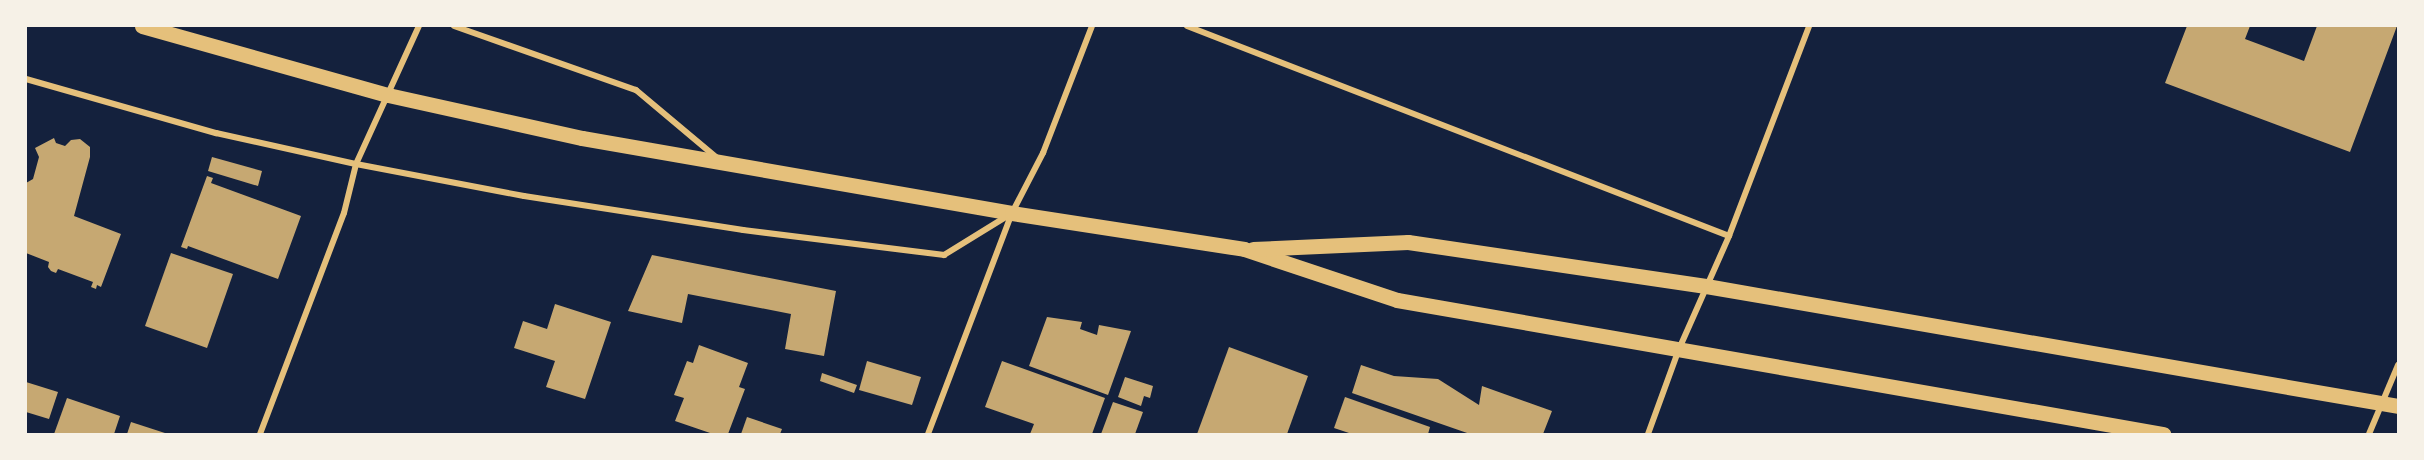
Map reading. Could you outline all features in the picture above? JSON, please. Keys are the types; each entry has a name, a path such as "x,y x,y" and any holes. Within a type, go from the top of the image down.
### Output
{"main road":[{"path":"142,26 388,95 582,138 1012,213 1244,249 1397,300 2163,435"},
{"path":"1244,249 1408,242 1706,286 2391,405"}],"street":[{"path":"260,435 345,213 356,165 419,26"},
{"path":"454,26 636,90 725,164"},
{"path":"928,435 1012,213 1043,153 1092,26"},
{"path":"1187,26 1729,236"},
{"path":"1647,435 1679,350 1729,236 1809,26"},
{"path":"26,79 216,132 356,165 524,196 743,230 944,255 1012,213"},
{"path":"2369,435 2391,405 2398,365"}],"building":[{"path":"2187,26 2250,26 2245,39 2304,61 2317,26 2397,26 2350,152 2165,83"},
{"path":"54,138 56,143 65,146 71,140 80,139 90,147 90,157 74,216 121,234 101,287 97,285 96,289 91,287 93,282 58,269 56,273 51,271 48,267 49,262 26,253 26,183 33,179 39,157 35,148"},
{"path":"212,157 262,171 258,186 208,171"},
{"path":"207,176 213,178 211,183 301,216 278,279 188,246 187,249 181,247"},
{"path":"171,253 233,274 207,348 145,326"},
{"path":"652,255 836,291 824,356 785,349 791,314 688,294 682,323 628,311"},
{"path":"555,304 611,322 585,399 546,387 555,361 514,348 523,321 547,329"},
{"path":"1047,317 1082,322 1080,329 1097,335 1099,325 1131,331 1108,395 1029,366"},
{"path":"699,345 748,363 739,387 745,389 728,434 713,434 675,421 684,398 674,395 687,361 693,363"},
{"path":"1229,347 1308,376 1287,434 1197,434"},
{"path":"867,361 921,377 912,405 859,390"},
{"path":"1002,361 1105,398 1092,434 1030,434 1034,424 985,407"},
{"path":"1361,365 1394,376 1438,379 1479,405 1482,386 1552,411 1543,434 1470,434 1352,393"},
{"path":"822,373 857,385 854,393 820,381"},
{"path":"1125,377 1153,386 1150,398 1144,396 1141,406 1118,397"},
{"path":"26,382 58,392 49,419 26,412"},
{"path":"1345,397 1430,427 1428,434 1352,434 1334,428"},
{"path":"67,398 120,416 114,434 54,434"},
{"path":"1113,402 1143,412 1135,434 1101,434"},
{"path":"747,417 782,429 780,434 741,434"},
{"path":"131,422 168,434 127,434"}]}
